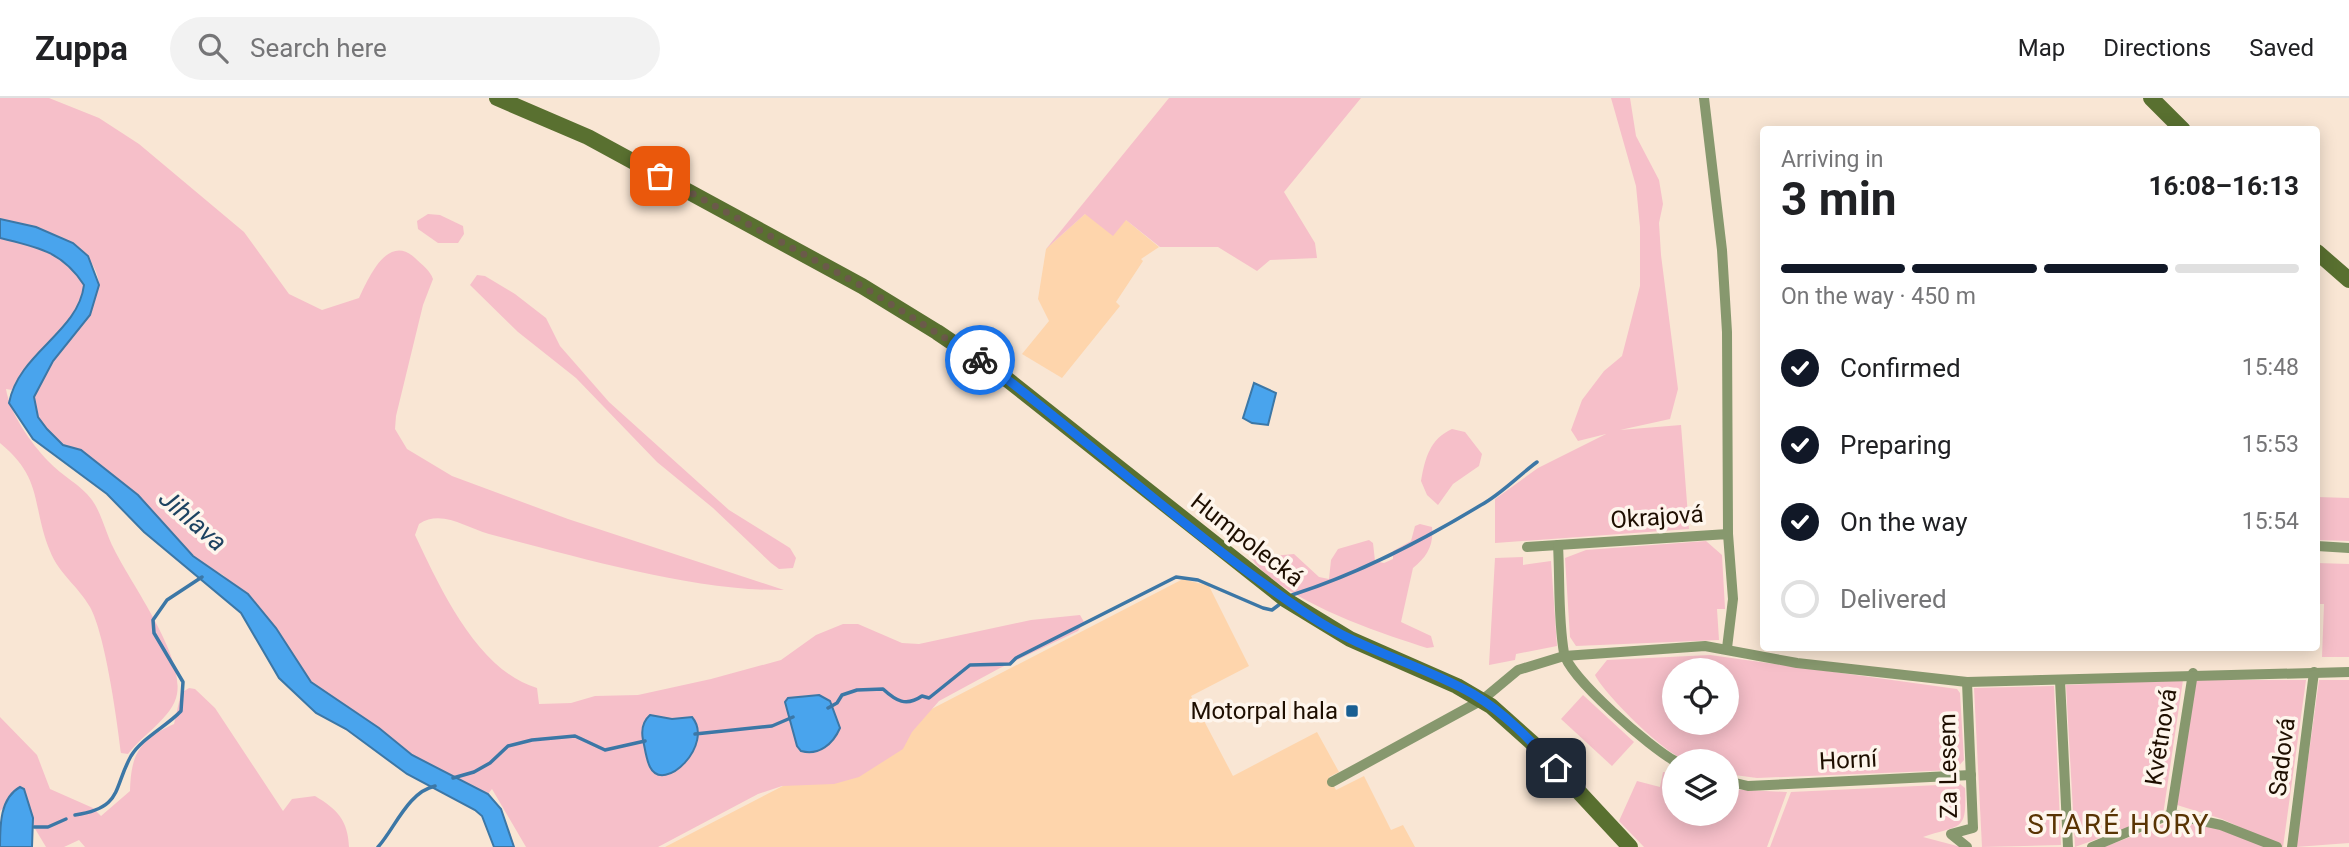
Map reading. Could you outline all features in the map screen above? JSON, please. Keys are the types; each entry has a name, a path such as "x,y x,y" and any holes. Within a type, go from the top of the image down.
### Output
{"main road":[{"name":"Humpolecká","path":"497,98 588,137 862,286 1008,380 1208,540 1312,618 1350,639 1439,677 1482,700 1538,748 1630,847"},
{"path":"2151,98 2179,126"},
{"path":"2320,255 2349,280"}],"street":[{"path":"1704,98 1722,250 1727,332 1728,534"},
{"name":"Okrajová","path":"1527,547 1728,534 1733,599 1727,648"},
{"path":"1558,545 1564,656 1602,702 1662,754"},
{"path":"2320,546 2349,548"},
{"path":"1332,782 1482,700 1518,670 1564,656 1646,648 1727,648 1797,663 1968,682 2349,672"},
{"name":"Sadová","path":"2292,847 2314,672"},
{"name":"Květnová","path":"2171,810 2193,674"},
{"path":"2060,680 2068,847"},
{"name":"Za Lesem","path":"1967,847 1951,834 1973,828 1968,682"},
{"name":"Horní","path":"1739,783 1748,786 1971,775"},
{"path":"2092,847 2171,810 2221,825 2277,847"}],"shaded area":[{"path":"0,98 49,98 99,118 139,144 244,232 289,294 322,310 359,298 368,279 388,254 405,252 426,268 433,279 423,305 396,416 395,429 407,449 452,476 568,519 784,590 749,589 674,579 489,534 445,519 436,518 419,524 415,535 436,579 463,625 497,664 516,679 537,688 539,704 571,703 595,696 638,695 711,679 781,660 816,635 843,624 858,624 902,643 919,644 1031,620 1080,615 1084,622 1078,631 939,701 912,732 903,749 859,777 834,784 782,786 758,794 658,847 526,847 492,789 488,794 412,755 379,728 311,682 276,628 223,575 204,565 180,544 138,495 81,450 63,445 47,429 38,417 34,398 42,377 99,285 95,270 76,247 62,238 30,226 0,219","holes":["819,695 830,701 832,707 797,746 789,718 801,696"]},
{"path":"1169,98 1361,98 1284,192 1315,243 1317,258 1270,260 1257,271 1218,247 1160,247 1126,220 1113,236 1085,214 1046,249"},
{"path":"1611,98 1630,98 1636,136 1659,180 1663,204 1659,223 1661,255 1678,389 1670,419 1620,430 1681,425 1689,529 1495,543 1495,499 1538,468 1606,434 1578,441 1571,430 1582,400 1604,371 1622,356 1640,286 1640,227 1636,186"},
{"path":"428,214 440,215 463,226 464,234 458,243 438,243 418,229 417,221"},
{"path":"1085,214 1126,220 1159,247 1141,259 1143,261 1116,302 1120,306 1062,378 1022,354 1049,321 1038,299 1046,249"},
{"path":"0,238 48,252 67,265 84,285 79,309 22,372 12,390 6,389 22,428 35,446 53,466 87,494 95,506 114,549 165,640 172,660 177,678 174,702 163,718 128,754 121,753 110,677 101,636 90,607 63,573 50,551 34,493 24,469 0,443"},
{"path":"477,275 485,276 515,294 546,318 560,346 609,402 729,510 790,548 796,558 793,568 779,569 771,563 713,508 657,462 576,378 518,332 470,285"},
{"path":"1452,429 1465,432 1482,454 1479,466 1453,484 1438,505 1427,495 1421,481 1430,450 1438,438"},
{"path":"2320,497 2349,498 2349,541 2320,540"},
{"path":"1420,524 1432,527 1431,545 1426,555 1413,568 1401,622 1431,636 1434,647 1427,648 1383,634 1307,601 1284,588 1251,558 1294,554 1319,577 1329,579 1331,560 1338,549 1369,540 1373,543 1375,561 1384,563 1393,559 1393,551 1411,541 1415,526"},
{"path":"1706,541 1722,555 1725,609 1717,609 1719,640 1576,646 1570,637 1565,558 1586,550"},
{"path":"1523,557 1523,565 1551,561 1557,646 1516,654 1515,660 1489,665 1495,558"},
{"path":"2320,563 2349,564 2349,657 2322,657 2324,604 2320,604"},
{"path":"1183,579 1209,586 1249,666 1191,696 1233,776 1317,732 1339,772 1329,777 1336,790 1364,776 1391,830 1403,825 1415,847 665,847"},
{"path":"1710,655 1732,658 1662,658 1662,735 1739,735 1739,659 1957,689 1960,693 1964,760 1955,770 1757,778 1739,776 1739,749 1667,749 1638,724 1595,675 1607,660"},
{"path":"2183,680 2163,815 2075,847 2066,685"},
{"path":"2196,680 2306,680 2283,847 2222,819 2177,805"},
{"path":"2319,680 2349,680 2349,843 2296,847"},
{"path":"2054,686 2061,845 1982,847 1974,688"},
{"path":"189,688 195,689 215,708 283,811 292,799 315,796 344,822 349,847 85,847 79,840 64,847 46,847 34,827 24,789 0,811 0,717 37,755 50,789 93,808 101,816 130,791 132,767 139,750 152,736 174,724 181,693"},
{"path":"1583,695 1634,742 1612,766 1561,719"},
{"path":"1662,777 1662,826 1739,826 1739,790 1787,792 1767,847 1644,847 1619,821 1637,781 1660,787"},
{"path":"1960,784 1965,788 1963,820 1954,828 1923,837 1961,847 1770,847 1791,792"},
{"path":"2193,820 2268,847 2104,847 2167,823"}],"water":[{"path":"0,219 36,227 73,243 88,256 99,285 90,315 53,361 34,397 38,417 47,429 63,445 81,450 138,495 193,556 248,594 276,628 311,682 379,728 412,755 488,794 501,809 514,847 494,847 482,816 475,810 407,774 346,729 316,713 279,678 241,613 144,532 107,494 33,439 9,403 24,370 71,317 84,285 67,265 48,252 0,238"},
{"path":"1254,383 1276,393 1268,425 1252,423 1243,418"},
{"path":"819,695 830,701 840,728 825,747 814,752 801,751 797,746 785,702 788,698"},
{"path":"650,715 672,719 692,717 697,728 693,752 676,771 666,775 657,774 650,767 647,757 642,730"},
{"path":"20,787 24,789 33,818 32,847 0,847 5,805 13,792"}],"waterway":[{"path":"1292,595 1366,567 1435,532 1488,501 1537,462"},
{"path":"75,815 90,812 109,802 131,756 181,711 183,682 154,633 153,620 167,600 202,577"},
{"path":"828,708 837,703 842,695 857,690 883,689 892,697 906,702 922,696 929,698 970,665 1010,664 1016,658 1176,577 1198,580 1263,608 1272,610 1280,604"},
{"path":"695,734 772,726 793,717"},
{"path":"453,778 474,772 490,763 508,746 532,740 575,736 605,750 645,741"},
{"path":"378,847 417,795 435,786"},
{"path":"34,827 48,827 66,819"}],"way so far":[{"path":"660,176 862,286 980,360"}],"place":[{"name":"Motorpal hala","path":"1352,711"}],"district":[{"name":"STARÉ HORY","path":"2119,824"}],"route":[{"path":"980,360 1275,592 1312,618 1350,639 1439,677 1482,700 1521,732 1556,768"}],"water label":[{"name":"Jihlava","path":"193,520"}]}
